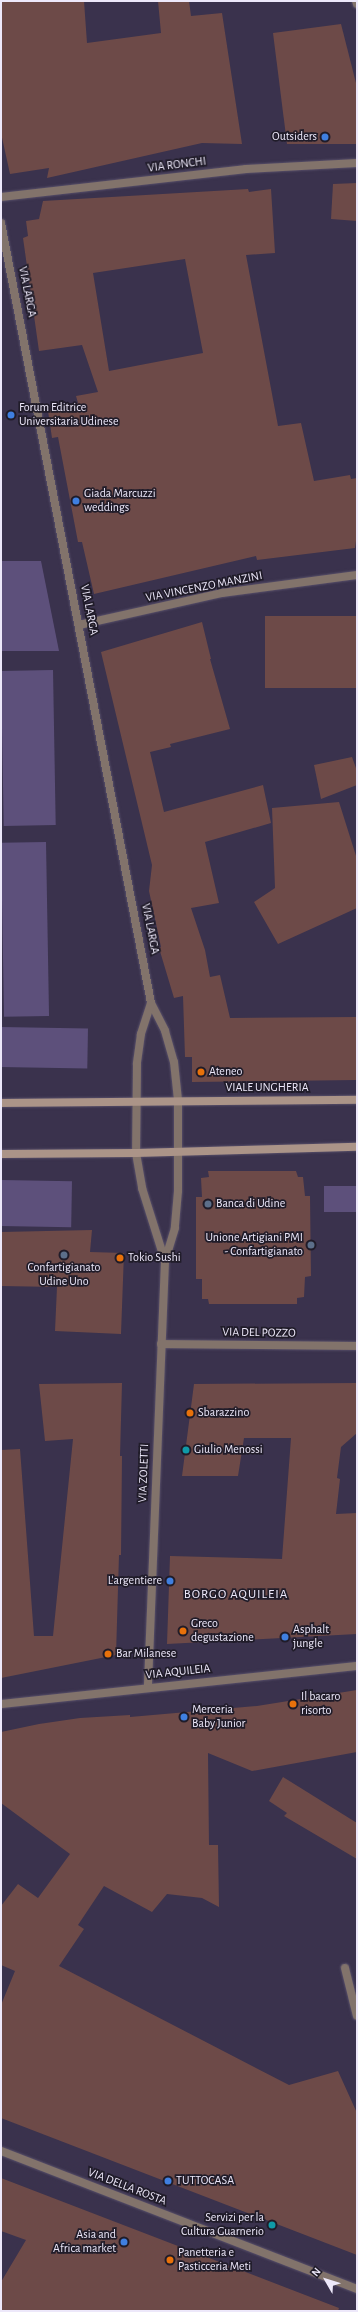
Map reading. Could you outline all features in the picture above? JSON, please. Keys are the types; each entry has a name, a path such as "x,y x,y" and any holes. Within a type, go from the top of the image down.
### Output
{"street":[{"name":"VIA RONCHI","path":"1,197 246,169 357,163"},
{"name":"VIA LARGA","path":"1,223 80,625 151,1003 166,1030 174,1062 178,1101"},
{"name":"VIA VINCENZO MANZINI","path":"80,625 222,593 357,575"},
{"name":"VIA LARGA","path":"135,1101 141,1034 151,1003"},
{"name":"VIALE UNGHERIA","path":"1,1103 357,1100"},
{"path":"135,1101 136,1153"},
{"path":"178,1101 179,1152"},
{"path":"1,1154 136,1153 357,1147"},
{"name":"VIA ZOLETTI","path":"148,1687 165,1261 175,1228 179,1152"},
{"name":"VIA ZOLETTI","path":"136,1153 142,1188 165,1261"},
{"name":"VIA DEL POZZO","path":"161,1344 357,1346"},
{"name":"VIA AQUILEIA","path":"1,1704 148,1687 357,1666"},
{"path":"345,1968 357,2016"},
{"name":"VIA DELLA ROSTA","path":"1,2151 357,2289"}],"shaded area":[{"path":"1,561 41,561 59,651 1,651"},
{"path":"53,670 56,825 4,826 1,671"},
{"path":"46,842 49,1016 4,1017 1,843"},
{"path":"1,1027 88,1029 87,1069 1,1067"},
{"path":"1,1180 72,1181 71,1227 1,1226"},
{"path":"324,1186 357,1186 357,1212 324,1212"}],"building":[{"path":"1,1 84,1 87,43 161,33 158,1 189,1 191,16 222,13 242,144 202,143 47,178 49,168 10,174 1,133"},
{"path":"341,24 357,87 357,144 287,144 273,33"},
{"path":"357,183 357,221 331,219 333,184"},
{"path":"248,189 249,192 271,189 275,253 246,255 278,426 301,423 314,481 350,475 351,479 357,478 357,534 355,548 257,560 256,556 94,594 82,542 78,542 58,437 52,438 48,411 78,403 76,396 98,392 82,345 39,351 23,238 28,236 26,221 39,219 43,201","holes":["185,259 203,353 109,371 93,273"]},
{"path":"265,616 357,616 357,688 265,688"},
{"path":"202,622 210,659 230,729 170,744 171,747 150,752 164,812 263,785 271,823 205,842 219,903 191,908 205,950 210,977 220,975 230,1018 357,1017 357,1080 192,1082 192,1057 185,1057 183,996 174,998 159,948 161,947 149,891 152,865 101,652"},
{"path":"352,757 357,771 357,785 321,799 314,765"},
{"path":"339,802 357,859 357,908 278,944 254,902 275,888 272,808"},
{"path":"208,1171 296,1171 298,1177 303,1177 305,1196 310,1196 311,1276 305,1277 304,1297 297,1298 297,1304 209,1304 208,1299 202,1299 202,1279 196,1279 196,1197 202,1197 201,1178 209,1177"},
{"path":"92,1230 90,1252 124,1253 121,1334 55,1331 57,1287 1,1286 1,1232"},
{"path":"122,1383 120,1456 122,1456 121,1555 119,1555 116,1655 1,1678 1,1450 20,1449 34,1636 53,1636 73,1439 45,1441 39,1384"},
{"path":"357,1383 357,1433 341,1447 337,1478 340,1479 336,1514 357,1513 357,1634 167,1644 170,1556 282,1559 291,1438 244,1438 238,1476 182,1476 194,1384"},
{"path":"357,1690 357,1752 252,1771 208,1753 209,1845 218,1845 219,1907 202,1898 167,1894 152,1912 104,1886 78,1925 84,1929 59,1966 289,2085 338,2071 357,2113 357,2255 1,2118 1,2005 15,1971 1,1965 1,1906 18,1884 38,1898 70,1854 1,1803 1,1732 39,1724 80,1718 130,1715 130,1717 257,1706"},
{"path":"283,1777 357,1823 357,1859 284,1816 287,1813 269,1801"},
{"path":"1,2178 339,2308 338,2311 1,2311 1,2282 26,2240 1,2231"}],"place":[{"name":"Outsiders","path":"325,137"},
{"name":"Forum Editrice Universitaria Udinese","path":"11,415"},
{"name":"Giada Marcuzzi weddings","path":"76,501"},
{"name":"Ateneo","path":"201,1072"},
{"name":"Banca di Udine","path":"208,1204"},
{"name":"Unione Artigiani PMI - Confartigianato","path":"311,1245"},
{"name":"Confartigianato Udine Uno","path":"64,1255"},
{"name":"Tokio Sushi","path":"120,1258"},
{"name":"Sbarazzino","path":"190,1413"},
{"name":"Giulio Menossi","path":"186,1450"},
{"name":"L'argentiere","path":"170,1581"},
{"name":"Greco degustazione","path":"183,1631"},
{"name":"Asphalt jungle","path":"285,1637"},
{"name":"Bar Milanese","path":"108,1654"},
{"name":"Il bacaro risorto","path":"293,1704"},
{"name":"Merceria Baby Junior","path":"184,1717"},
{"name":"TUTTOCASA","path":"168,2181"},
{"name":"Servizi per la Cultura Guarnerio","path":"272,2225"},
{"name":"Asia and Africa market","path":"124,2242"},
{"name":"Panetteria e Pasticceria Meti","path":"170,2260"}],"district":[{"name":"BORGO AQUILEIA","path":"236,1595"}]}
